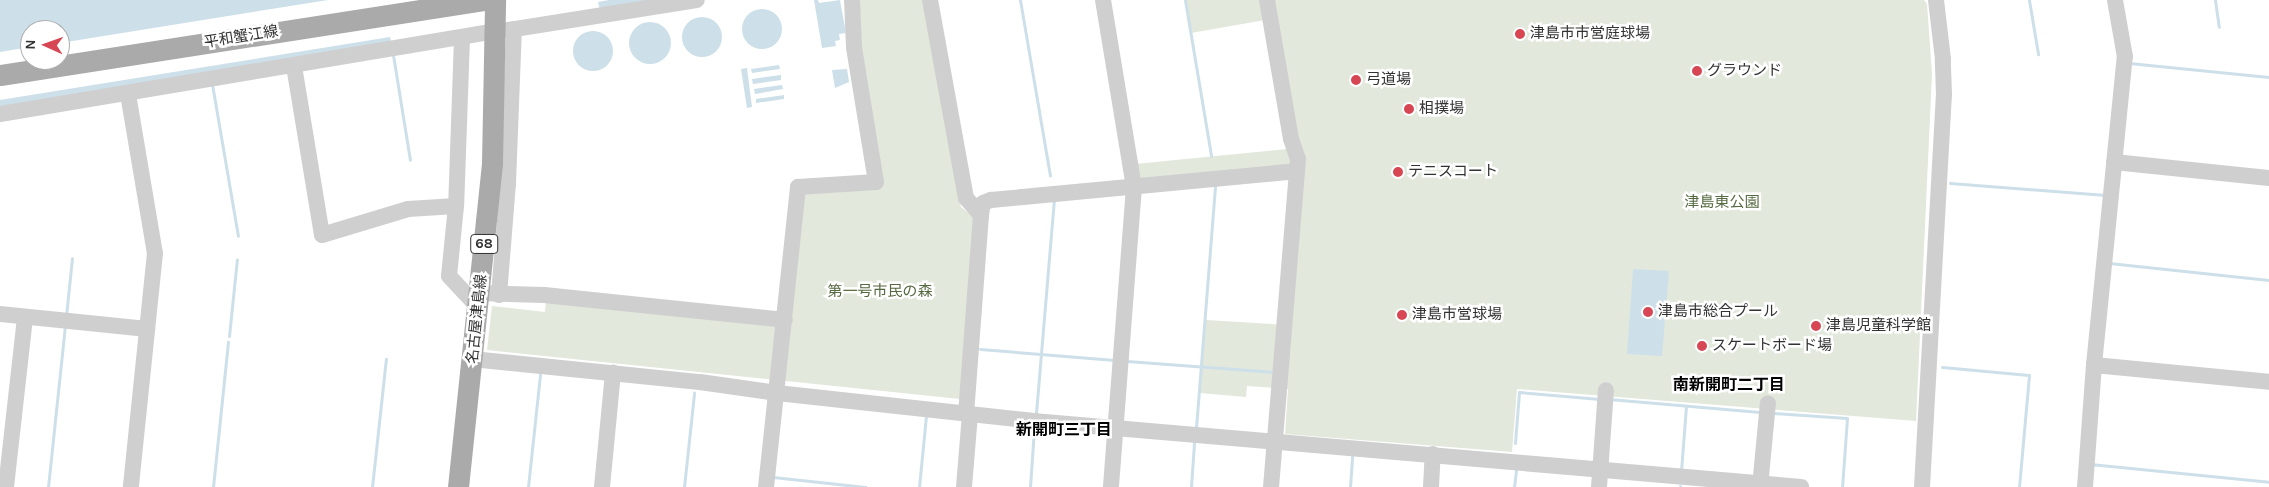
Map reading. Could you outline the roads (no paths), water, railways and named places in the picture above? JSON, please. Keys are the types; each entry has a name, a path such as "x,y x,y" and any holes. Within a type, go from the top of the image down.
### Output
{"main road":[{"name":"平和蟹江線","path":"0,76 483,0"},
{"name":"名古屋津島線","path":"458,487 472,358 485,298 492,163 495,0"}],"street":[{"path":"485,298 508,183 511,30 697,0"},
{"path":"766,487 798,187 876,182 854,48 852,0"},
{"path":"930,0 966,198 981,215"},
{"path":"1104,0 1134,187 1111,487"},
{"path":"1267,0 1291,139 1298,159 1271,487"},
{"path":"1922,487 1944,95 1943,59 1936,0"},
{"path":"2085,487 2094,365 2125,57 2115,0"},
{"path":"0,114 486,33"},
{"path":"462,38 456,206 449,276 485,298 544,295 785,320"},
{"path":"294,66 322,235 408,209 456,206"},
{"path":"128,94 155,253 131,487"},
{"path":"2114,162 2269,178"},
{"path":"964,487 983,203 991,200 1296,171"},
{"path":"0,314 147,329"},
{"path":"6,487 25,318"},
{"path":"472,358 700,382 776,394 968,414 1274,442 1433,454 1760,486 1801,487"},
{"path":"2094,365 2269,382"},
{"path":"602,487 613,373"},
{"path":"1599,487 1606,390"},
{"path":"1760,486 1768,403"},
{"path":"1431,487 1433,454"}],"water":[{"path":"0,0 328,0 70,41 70,20 20,20 20,49 0,52"},
{"path":"609,0 663,0 600,10 598,2"},
{"path":"814,0 818,0 819,3 840,0 846,33 839,34 840,40 835,41 836,46 822,48"},
{"path":"758,9 766,9 773,12 779,18 782,29 779,40 773,46 766,49 758,49 751,46 745,40 742,33 742,25 745,18 751,12"},
{"path":"706,17 713,20 719,26 722,37 721,45 713,54 706,57 698,57 691,54 683,45 682,33 685,26 694,18"},
{"path":"650,22 665,28 671,43 665,58 650,64 635,58 629,43 635,28"},
{"path":"589,31 597,31 604,34 610,40 613,51 610,62 604,68 597,71 589,71 582,68 576,62 573,55 573,47 576,40 582,34"},
{"path":"390,37 392,45 0,109 0,100"},
{"path":"779,65 780,69 752,73 751,69"},
{"path":"747,68 752,107 747,108 741,69"},
{"path":"847,69 849,82 835,88 832,70"},
{"path":"781,75 781,80 753,84 752,79"},
{"path":"782,85 783,89 755,94 754,89"},
{"path":"784,95 784,99 756,103 756,99"},
{"name":"津島市総合プール","path":"1633,269 1669,271 1662,356 1627,354"}],"waterway":[{"path":"1020,0 1050,175"},
{"path":"1185,0 1211,156"},
{"path":"2029,0 2038,54"},
{"path":"2215,0 2219,27"},
{"path":"393,55 410,160"},
{"path":"2129,63 2269,77"},
{"path":"212,84 238,236"},
{"path":"1950,183 2106,195"},
{"path":"1196,428 1215,184"},
{"path":"1036,413 1054,200"},
{"path":"66,316 72,258"},
{"path":"229,336 237,259"},
{"path":"2109,263 2269,280"},
{"path":"48,487 65,326"},
{"path":"213,487 228,342"},
{"path":"980,349 1115,360"},
{"path":"372,487 386,359"},
{"path":"1127,361 1274,372"},
{"path":"1942,367 2029,375 2019,487"},
{"path":"528,487 540,375"},
{"path":"1515,443 1519,392 1600,399"},
{"path":"684,487 694,393"},
{"path":"1609,399 1762,412"},
{"path":"1681,471 1686,406"},
{"path":"1773,413 1847,418 1842,487"},
{"path":"919,487 926,415"},
{"path":"1030,487 1034,429"},
{"path":"1191,487 1194,443"},
{"path":"1350,487 1352,456"},
{"path":"2090,464 2269,482"},
{"path":"1514,487 1516,470"},
{"path":"773,477 865,487"}],"place":[{"name":"津島市市営庭球場","path":"1520,34"},
{"name":"グラウンド","path":"1697,71"},
{"name":"弓道場","path":"1356,80"},
{"name":"相撲場","path":"1409,109"},
{"name":"テニスコート","path":"1398,172"},
{"name":"津島市総合プール","path":"1648,312"},
{"name":"津島市営球場","path":"1402,315"},
{"name":"津島児童科学館","path":"1816,326"},
{"name":"スケートボード場","path":"1702,346"}],"district":[{"name":"南新開町二丁目","path":"1729,385"},
{"name":"新開町三丁目","path":"1064,430"}],"park label":[{"name":"津島東公園","path":"1722,203"},
{"name":"第一号市民の森","path":"880,292"}]}
